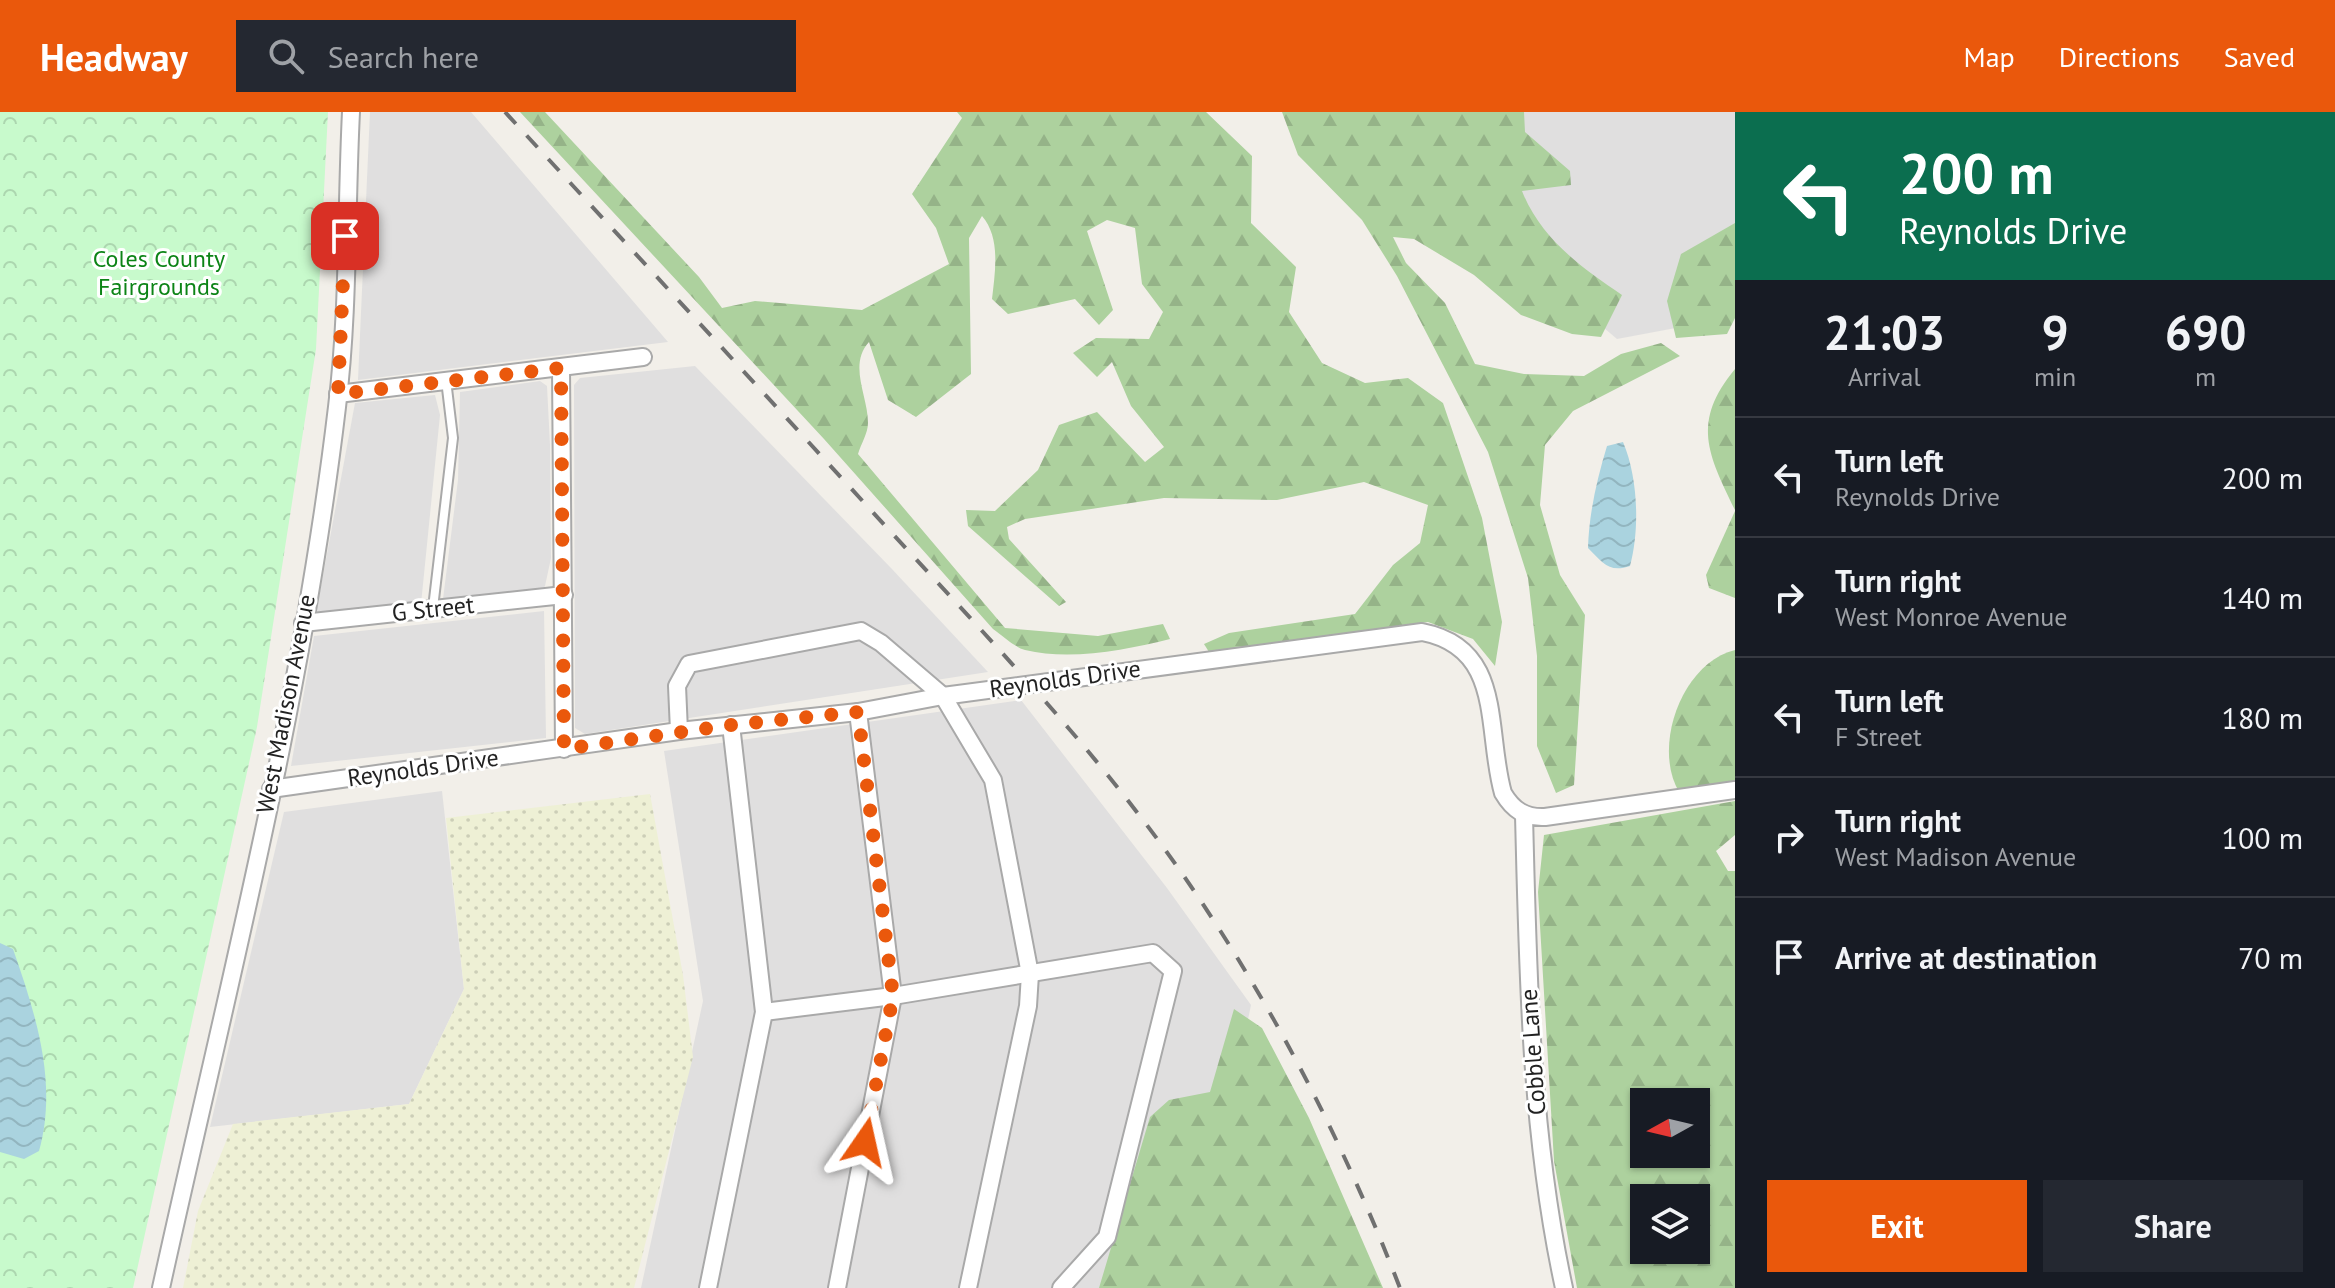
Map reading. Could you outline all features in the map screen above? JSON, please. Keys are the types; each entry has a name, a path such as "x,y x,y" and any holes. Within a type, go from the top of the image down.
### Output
{"street":[{"name":"West Madison Avenue","path":"161,1288 271,789 303,623 338,394 351,112"},
{"path":"338,394 643,357"},
{"path":"561,368 564,749"},
{"name":"G Street","path":"303,623 564,595"},
{"path":"679,731 677,686 689,664 861,631 881,643 943,696 993,780 1030,974 1028,1006 968,1288"},
{"name":"Reynolds Drive","path":"271,789 679,731 858,712 943,696 1405,632 1437,635 1464,651 1482,676 1503,793 1509,803 1524,815"},
{"path":"837,1288 893,996 858,712"},
{"path":"708,1288 764,1012 731,725"},
{"path":"1524,815 1545,817 1735,790"},
{"name":"Cobble Lane","path":"1524,815 1531,1047 1546,1185 1564,1288"},
{"path":"764,1012 893,996 1153,953 1173,971 1107,1237 1061,1288"}],"lane":[{"path":"432,609 453,438 446,379"}],"shaded area":[{"path":"370,112 471,112 668,342 358,380"},
{"path":"1500,112 1735,112 1735,251 1697,324 1617,339 1518,255"},
{"path":"695,366 988,672 585,734 575,728 574,385 580,378"},
{"path":"540,381 547,386 550,445 551,558 545,586 542,591 443,599 458,480 460,392"},
{"path":"435,395 440,415 421,604 316,613 355,403"},
{"path":"544,611 546,738 291,766 314,636"},
{"path":"1021,700 1167,888 1251,1005 1225,1131 1119,1288 641,1288 703,1001 664,751"},
{"path":"442,791 464,989 409,1104 210,1127 284,812"}],"green space":[{"name":"Coles County Fairgrounds","path":"0,112 328,112 316,349 257,727 133,1288 0,1288"},
{"path":"520,112 545,112 699,277 722,308 755,301 862,310 949,264 936,228 912,194 962,118 957,112 1206,112 1252,156 1251,223 1296,267 1289,312 1322,363 1365,383 1408,378 1443,403 1482,518 1502,622 1495,666 1473,639 1428,622 1209,652 1204,644 1229,633 1355,614 1393,565 1420,543 1428,505 1364,482 1277,500 1164,498 1025,519 1007,527 1009,539 1066,602 1059,606 968,526 966,510 995,511 1038,470 1059,425 1097,412 1145,462 1164,447 1131,406 1112,362 1097,377 1073,353 1096,338 1149,339 1163,312 1142,284 1135,228 1107,220 1087,231 1113,310 1099,325 1075,299 1008,314 992,299 994,245 982,216 969,238 971,374 916,417 888,400 869,342 863,351 859,371 868,423 858,454 1005,628 1098,636 1163,624 1170,639 1079,654 1042,653 1017,646 993,629 824,439"},
{"path":"1282,112 1524,112 1525,132 1570,171 1571,185 1522,191 1530,208 1551,238 1592,274 1622,295 1601,337 1572,334 1521,315 1474,275 1414,239 1393,237 1406,263 1445,303 1475,364 1524,374 1584,376 1621,354 1661,343 1680,356 1573,411 1545,445 1540,505 1560,575 1585,615 1574,785 1556,793 1537,746 1537,656 1528,578 1488,452 1397,276 1362,220 1298,155"},
{"path":"1735,223 1735,318 1727,334 1676,338 1667,301 1681,254"},
{"path":"1735,369 1735,510 1717,472 1708,438 1713,406"},
{"path":"1735,511 1735,598 1709,588 1706,575"},
{"path":"1735,650 1735,786 1679,792 1671,773 1669,752 1677,709 1700,671 1716,658"},
{"path":"650,794 683,975 693,1057 634,1288 183,1288 198,1211 233,1124 409,1104 464,989 446,818"},
{"path":"1735,801 1735,835 1716,851 1728,871 1735,871 1735,1288 1577,1288 1554,1161 1538,892 1544,835"},
{"path":"1234,1009 1262,1028 1309,1118 1383,1288 1099,1288 1150,1117 1169,1100 1210,1092"}],"water":[{"path":"1623,442 1632,471 1636,520 1630,566 1617,568 1607,565 1588,548 1594,496 1607,446"},
{"path":"0,943 13,949 36,1024 45,1075 44,1126 39,1151 24,1159 0,1152"}],"railway":[{"path":"505,112 1004,655 1078,739 1148,827 1214,921 1303,1073 1354,1179 1400,1288"}],"route":[{"path":"345,236 338,394 561,368 564,749 679,731 858,712 893,996 865,1142"}]}
